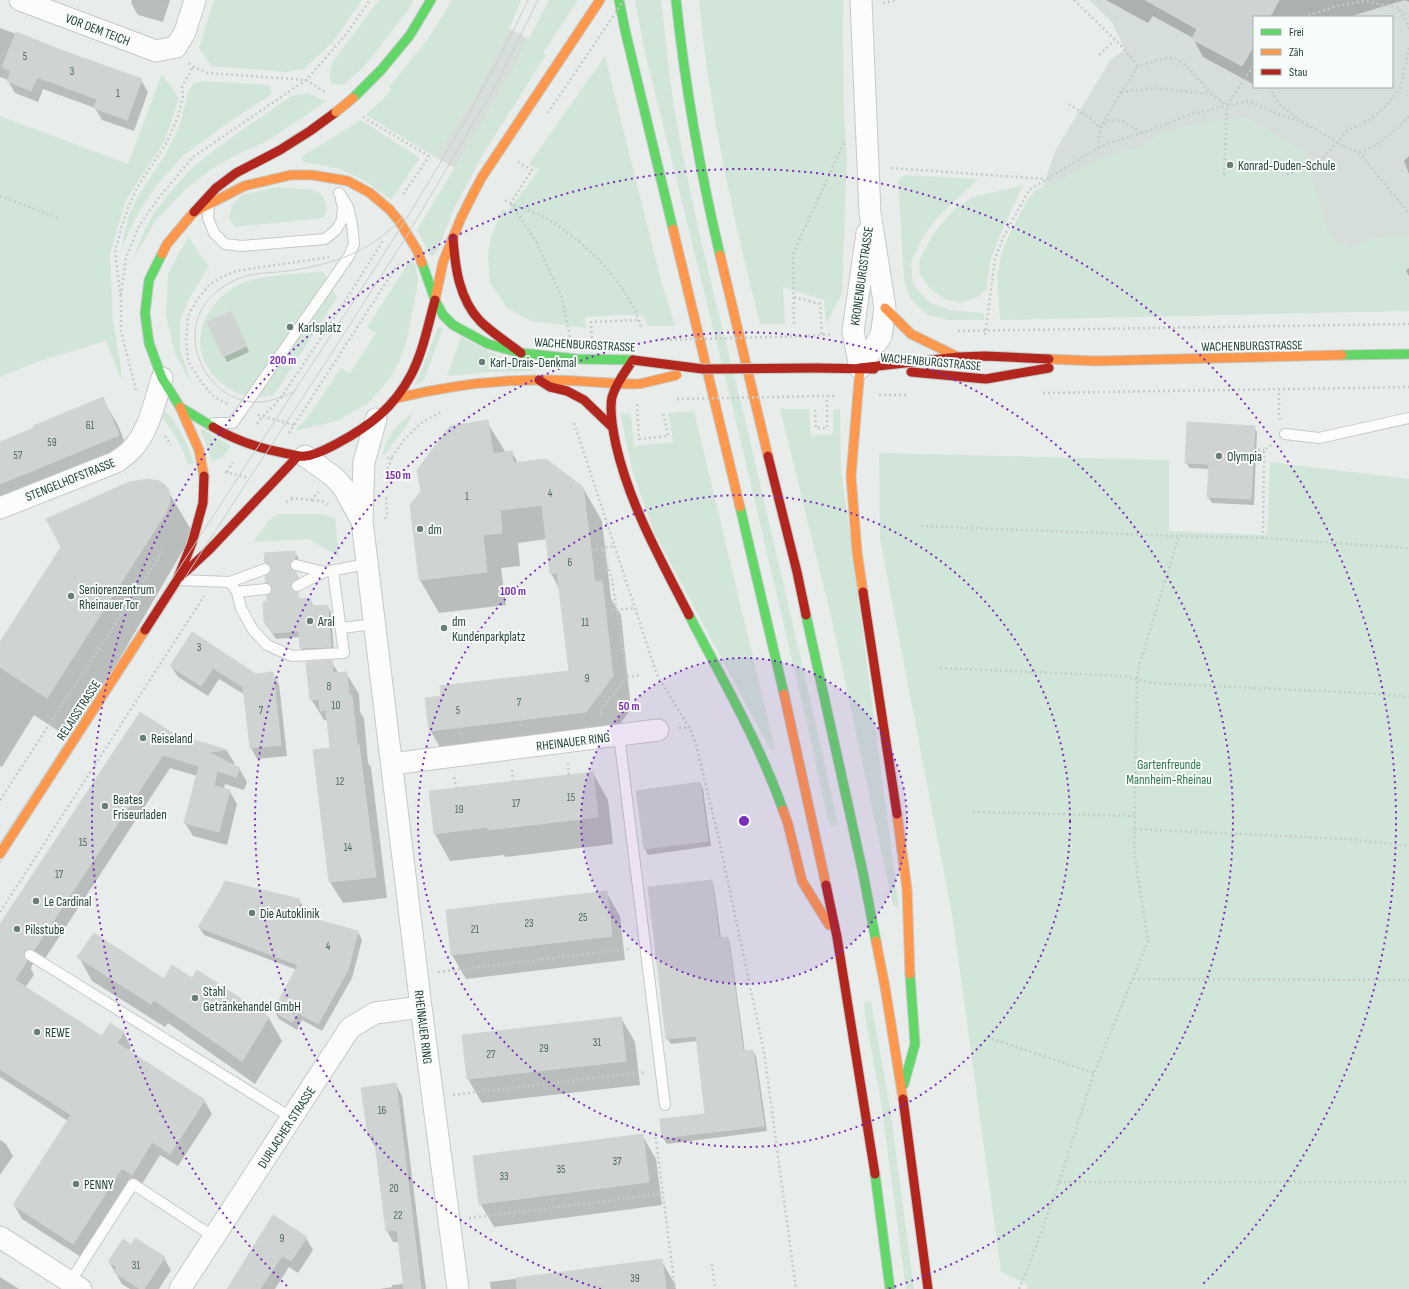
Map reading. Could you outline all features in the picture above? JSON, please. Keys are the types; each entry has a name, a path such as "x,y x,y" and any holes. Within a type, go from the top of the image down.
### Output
{"main road":[{"path":"431,0 410,35 382,69 353,98 310,131 280,150 236,173 216,188 167,244 149,280 145,313 148,336 149,343 162,378 180,407 226,435 258,448 302,456 323,450 360,431 376,419 397,398 411,375 422,349 443,262 474,192 482,177 531,102 600,0"},
{"path":"619,0 770,632 837,938 872,1148 890,1289"},
{"path":"676,0 682,57 697,149 714,233 815,651 885,987 902,1091 928,1289"},
{"path":"194,212 244,186 270,179 291,175 312,175 348,181 370,193 399,221 417,250 435,300"},
{"path":"453,238 456,268 460,287 466,300 477,316 495,333 521,353"},
{"name":"WACHENBURGSTRASSE","path":"435,300 443,315 453,325 488,344 521,353 577,359 633,360 703,369 860,368 986,379 1095,361"},
{"path":"885,308 911,334 958,357"},
{"name":"WACHENBURGSTRASSE","path":"860,368 958,357 986,356 1095,361 1409,354"},
{"path":"633,360 617,384 612,398 612,427 621,466 630,494 658,555 760,752 773,782 788,824 802,881 837,938"},
{"path":"860,368 851,476 857,552 901,840 907,889 910,988 914,1044 902,1091"},
{"name":"WACHENBURGSTRASSE","path":"397,398 428,390 468,384 539,380 639,384 703,369"},
{"path":"539,380 550,386 568,391 584,400 612,427"},
{"name":"RELAISSTRASSE","path":"0,854 177,580 200,514 204,493 204,475 201,458 180,407"},
{"name":"RELAISSTRASSE","path":"177,580 210,549 270,486 302,456"}],"street":[{"name":"VOR DEM TEICH","path":"20,0 156,51 176,47 185,32 195,0"},
{"name":"KRONENBURGSTRASSE","path":"860,368 853,331 870,213 871,2"},
{"name":"KRONENBURGSTRASSE","path":"860,368 881,336 885,308 870,213"},
{"name":"STENGELHOFSTRASSE","path":"0,508 116,462 131,450 143,434 162,378"},
{"name":"RHEINAUER RING","path":"376,419 364,462 362,521 417,975 458,1289"},
{"name":"RHEINAUER RING","path":"302,456 334,477 343,487 362,521"},
{"name":"RHEINAUER RING","path":"392,764 658,730"},
{"name":"DURLACHER STRASSE","path":"180,1289 350,1028 376,1013 421,1007"},
{"path":"0,1237 75,1285"}],"lane":[{"path":"206,423 234,423 349,256 354,244 352,224 348,207 332,178"},
{"path":"210,204 208,218 214,233 225,244 242,246 325,239 336,230 342,220 343,206 339,193"},
{"path":"1285,434 1319,438 1409,418"},
{"path":"297,586 328,572 367,564"},
{"path":"296,566 328,572"},
{"path":"177,580 230,582 265,569"},
{"path":"230,582 237,592 241,608 253,630 267,645 292,656 344,653 341,628 328,572"},
{"path":"237,592 266,589"},
{"path":"341,628 375,624"},
{"path":"611,736 645,947 665,1105"},
{"path":"30,955 292,1118"},
{"path":"75,1285 133,1184 214,1237"}],"path":[{"path":"331,96 306,80 208,74 193,67 182,86 183,97 167,142 138,186 128,208 121,229 115,252 121,300 126,257 139,226 157,200 193,157 306,80 345,36 370,0"},
{"path":"548,113 624,0"},
{"path":"1074,0 1114,41 1126,50 1138,66"},
{"path":"1307,16 1337,6 1365,1 1398,8 1409,16"},
{"path":"871,2 881,9"},
{"path":"1398,8 1409,29"},
{"path":"1099,55 1114,41"},
{"path":"1287,175 1320,161 1348,130 1371,119 1385,108 1401,87 1409,46"},
{"path":"1098,148 1100,128 1138,66 1173,58 1190,69 1210,94 1227,105"},
{"path":"1224,176 1227,105 1253,66"},
{"path":"1121,92 1155,88 1210,94"},
{"path":"1270,88 1281,106 1301,121 1346,148 1359,152 1409,214"},
{"path":"1301,121 1278,114 1248,101 1191,114 1143,133 1114,141 1098,148 1029,190 1003,238 995,259 985,331 1409,324"},
{"path":"1069,104 1090,118 1100,128"},
{"path":"357,113 432,158"},
{"path":"1359,152 1377,145 1409,116"},
{"path":"1100,128 1109,120 1123,121 1143,133"},
{"path":"794,324 793,254 848,133"},
{"path":"408,188 428,156"},
{"path":"890,160 890,168 1047,179"},
{"path":"510,204 532,170 517,161"},
{"path":"0,196 61,219"},
{"path":"505,200 510,204 536,241 562,298 570,341"},
{"path":"510,204 545,218 578,240 601,261 626,295 641,327"},
{"path":"291,381 348,296 385,237"},
{"path":"294,425 233,408 212,395 199,379 188,361 186,340 188,316 197,300 209,285 222,277 236,271 330,257 346,250 354,244"},
{"path":"310,401 401,260"},
{"path":"660,340 822,336 820,304 794,297"},
{"path":"592,341 591,322 639,320"},
{"path":"1041,393 1409,387"},
{"path":"1253,450 1264,450 1285,434 1279,415 1278,388"},
{"path":"674,399 910,395"},
{"path":"815,410 816,428 827,428 827,396"},
{"path":"636,400 640,439 668,436 663,412"},
{"path":"574,420 657,675 689,727 696,744 717,833 764,1052 796,1289"},
{"path":"1263,538 1264,450"},
{"path":"204,475 227,472 270,486 292,499 286,502"},
{"path":"921,526 1263,538 1409,548"},
{"path":"1019,1289 1059,1182 1094,1073 1148,941 1134,850 1137,679 1138,669 1179,536"},
{"path":"0,800 166,546"},
{"path":"591,550 615,546"},
{"path":"602,548 612,580 627,677"},
{"path":"0,912 214,582"},
{"path":"606,611 635,608"},
{"path":"940,668 1123,676 1152,683 1381,694 1409,697"},
{"path":"611,736 600,711 627,677 642,675"},
{"path":"600,693 609,700"},
{"path":"973,812 1135,816"},
{"path":"1135,829 1348,839 1409,846"},
{"path":"417,975 645,947"},
{"path":"1133,979 1409,980"},
{"path":"987,1038 1094,1073"},
{"path":"433,1097 661,1070"},
{"path":"655,1132 675,1289"},
{"path":"1059,1182 1409,1182"},
{"path":"449,1220 662,1194"},
{"path":"712,1264 715,1289"}],"shaded area":[{"name":"Konrad-Duden-Schule","path":"1089,0 1409,0 1409,305 1000,320 1055,151 1111,59 1125,50 1112,22"},
{"path":"509,29 527,38 520,57 455,168 435,157 476,94"}],"green space":[{"path":"214,0 362,0 333,42 304,69 288,72 211,66 199,48"},
{"path":"379,0 414,0 406,13 362,69 343,85 332,84 329,74 333,61"},
{"path":"452,0 521,0 509,29 476,94 435,157 366,115 392,90 389,87 428,39"},
{"path":"549,0 578,0 543,53 546,55 482,156 453,211 438,249 433,256 430,255 417,230 492,106 521,55 527,38 529,39"},
{"path":"635,0 661,0 669,74 692,198 749,436 838,825 831,826 828,820 740,438 644,48"},
{"path":"699,0 843,0 844,117 847,157 842,294 826,324 824,300 783,287 785,324 760,324 740,244 723,163 709,82"},
{"path":"605,56 661,280 675,326 648,326 642,315 585,317 586,328 531,321 507,308 490,283 488,255 491,237 503,208 507,212 539,170 529,164"},
{"path":"162,74 179,98 165,140 126,200 110,254 113,321 121,368 121,379 106,341 37,362 0,377 0,116 128,164"},
{"path":"201,81 269,85 272,94 229,122 183,156 156,186 136,217 121,250 128,217 138,196 163,158 179,128 188,92 193,84"},
{"path":"307,93 326,101 267,141 238,154 212,169 186,189 156,220 133,260 153,214 193,167 214,150 291,96"},
{"path":"1246,117 1307,154 1312,180 1328,231 1337,242 1351,247 1369,240 1395,234 1409,236 1409,266 1405,271 1409,275 1409,311 1000,320 997,278 1002,251 1028,199 1037,189 1056,183 1099,159 1142,146 1155,137 1178,128 1213,121"},
{"path":"361,120 420,158 391,200 365,181 340,169 303,162 301,157"},
{"path":"904,175 978,179 937,218 922,239 911,263 913,283 921,294 931,303 951,310 984,313 984,320 949,320 928,315 911,300 904,281 898,180"},
{"path":"1023,185 991,259 986,290 976,298 960,303 945,299 930,289 920,274 919,261 932,236 955,208 973,197"},
{"path":"277,187 316,190 324,197 327,209 323,218 235,227 229,218 232,205 242,195"},
{"path":"189,237 209,266 188,301 180,321 180,350 192,385 175,354 166,316 168,274"},
{"path":"413,256 418,278 417,289 407,339 400,360 392,375 368,403 337,421 295,431 310,414 341,368 350,373 376,333 367,327"},
{"path":"323,271 337,298 274,395 255,397 242,394 231,390 222,383 207,366 202,356 200,344 201,333 205,320 212,308 221,298 231,289 251,280 263,277"},
{"path":"438,327 443,328 424,380 415,386"},
{"path":"461,337 509,361 532,367 532,371 491,372 447,376"},
{"path":"780,409 809,409 811,436 833,434 833,410 840,409 841,468 899,907 893,906 833,625"},
{"path":"163,410 178,427 186,442 194,463 188,465 180,445 161,415"},
{"path":"694,411 775,749 773,750 770,749 654,532 633,474 620,413 631,414 634,446 673,442 668,413"},
{"path":"412,414 409,422 386,453 382,454 393,431 401,422"},
{"path":"200,428 231,446 223,457 212,461"},
{"name":"Gartenfreunde Mannheim-Rheinau","path":"879,453 1169,460 1169,531 1267,535 1270,462 1409,479 1409,1289 1027,1289 1027,1284 1001,1272 953,920 880,539"},
{"path":"279,514 321,514 335,518 339,557 309,539 253,542 270,519"},
{"path":"871,1001 890,1108 914,1289 906,1289 881,1102 865,1016 864,1003"}],"building":[{"path":"1145,0 1279,0 1271,16 1253,16 1253,47 1242,66 1192,39 1197,29"},
{"path":"16,32 142,79 127,120 94,108 97,99 37,77 31,91 7,81 11,71 2,67"},
{"path":"231,311 247,346 223,357 207,322"},
{"path":"103,397 119,435 0,484 0,442 34,428 33,426"},
{"path":"488,420 493,454 512,451 513,463 546,459 583,487 595,582 602,581 613,676 586,712 429,731 425,698 441,696 440,686 569,671 557,573 550,574 542,505 500,510 502,533 483,535 487,572 419,580 410,505 421,491 417,470 450,426"},
{"name":"Olympia","path":"1187,422 1255,426 1251,499 1207,497 1209,464 1185,463"},
{"name":"Seniorenzentrum Rheinauer Tor","path":"148,479 159,481 169,490 170,500 167,510 47,698 0,667 0,642 61,547 46,519 129,482"},
{"path":"295,551 295,559 291,561 290,566 292,570 296,572 297,579 291,583 291,589 294,592 298,592 298,599 311,598 311,606 328,605 331,647 300,648 299,631 272,633 264,622 263,602 267,601 267,595 270,594 272,589 271,585 266,583 265,576 270,573 271,570 269,564 265,563 264,553"},
{"path":"192,632 256,674 273,672 281,745 250,748 243,687 213,668 201,686 170,666"},
{"path":"332,660 333,673 347,672 349,695 352,695 357,745 359,745 376,877 329,882 313,750 330,748 326,710 320,711 319,699 310,700 306,662"},
{"path":"140,712 174,734 228,750 208,752 240,768 236,777 217,771 214,786 230,790 219,832 184,823 199,766 163,755 34,950 30,949 25,951 24,955 27,961 15,980 102,1036 110,1023 124,1032 117,1043 205,1100 170,1154 152,1142 132,1175 122,1168 73,1244 13,1205 71,1115 0,1069 0,924"},
{"path":"593,772 598,817 488,830 488,827 434,834 429,791"},
{"path":"700,782 708,841 644,849 636,791"},
{"path":"712,880 719,938 728,937 743,1051 753,1050 764,1126 662,1138 660,1119 705,1114 696,1036 666,1039 648,887"},
{"path":"225,881 300,899 297,914 358,931 348,970 318,1024 298,1013 292,1022 273,1011 298,965 198,927"},
{"path":"607,891 612,936 451,955 446,910"},
{"name":"Stahl Getränkehandel GmbH","path":"94,933 164,979 172,965 192,978 197,970 269,1017 242,1061 154,1000 151,1004 77,957"},
{"path":"621,1017 626,1061 467,1079 462,1035"},
{"path":"396,1083 421,1289 404,1289 397,1230 386,1231 374,1135 368,1136 361,1088"},
{"path":"643,1134 649,1182 479,1204 473,1156"},
{"path":"273,1215 307,1237 291,1261 282,1256 260,1289 227,1289"},
{"path":"135,1238 165,1257 144,1289 140,1289 114,1272 117,1267 108,1262 123,1239 131,1245"},
{"path":"662,1259 666,1289 517,1289 516,1278"}],"tram line":[{"path":"0,843 409,214 472,109 528,0"},
{"path":"0,863 408,234 500,78 538,0"},
{"path":"293,392 274,400 253,402 235,398 219,388 207,375 199,359 195,341 196,324 203,307 215,293 237,279 256,274 289,271 316,266 357,252 381,237 403,216"}],"traffic: fast":[{"path":"353,98 382,69 410,35 431,0"},
{"path":"619,0 673,229"},
{"path":"676,0 694,128 720,255"},
{"path":"162,254 149,280 145,313 149,343 162,378 180,407 213,427"},
{"path":"422,263 435,300 443,315 453,325 488,344 521,353 577,359 633,360"},
{"path":"1342,355 1409,354"},
{"path":"740,507 784,694"},
{"path":"689,615 751,735 763,760 783,810"},
{"path":"806,615 863,873 876,941"},
{"path":"904,1084 915,1044 910,974"},
{"path":"875,1174 890,1289"}],"traffic: slow":[{"path":"482,177 600,0"},
{"path":"336,112 353,98"},
{"path":"162,254 167,244 194,212 244,186 291,175 312,175 348,181 370,193 390,210 399,221 417,250 422,263"},
{"path":"474,192 482,177"},
{"path":"435,300 443,262 461,218 474,192"},
{"path":"673,229 740,507"},
{"path":"720,255 768,456"},
{"path":"885,308 911,334 958,357"},
{"path":"1049,359 1095,361 1342,355"},
{"path":"860,368 851,476 857,552 863,592"},
{"path":"639,384 677,375"},
{"path":"397,398 435,390 493,382 562,380 636,384"},
{"path":"180,407 199,450 204,476"},
{"path":"0,854 145,630"},
{"path":"784,694 826,885"},
{"path":"783,810 788,824 802,881 829,925"},
{"path":"897,814 907,889 910,974"},
{"path":"876,941 903,1099"}],"traffic: jam":[{"path":"194,212 216,188 236,173 280,150 336,112"},
{"path":"453,238 459,282 467,303 480,321 521,353"},
{"path":"213,427 247,443 265,449 300,456 318,453 350,437 380,415 389,406 397,397 411,375 419,357 435,300"},
{"path":"860,368 958,357 985,356 1049,359"},
{"path":"633,360 618,382 612,397 611,415 616,445 629,490 647,532 689,615"},
{"path":"633,360 703,369 816,368"},
{"path":"816,368 874,369"},
{"path":"911,372 986,379 1049,368"},
{"path":"539,380 550,387 567,391 584,400 612,427"},
{"path":"180,577 210,549 298,456"},
{"path":"768,456 797,572 806,615"},
{"path":"145,630 177,580 192,543 203,503 204,476"},
{"path":"863,592 897,814"},
{"path":"826,885 837,937 875,1174"},
{"path":"903,1099 928,1289"}],"place":[{"name":"Konrad-Duden-Schule","path":"1230,165"},
{"name":"Karlsplatz","path":"290,327"},
{"name":"Karl-Drais-Denkmal","path":"482,362"},
{"name":"Olympia","path":"1219,456"},
{"name":"dm","path":"420,529"},
{"name":"Seniorenzentrum Rheinauer Tor","path":"71,596"},
{"name":"Aral","path":"310,621"},
{"name":"dm Kundenparkplatz","path":"444,628"},
{"name":"Reiseland","path":"143,738"},
{"name":"Beates Friseurladen","path":"105,806"},
{"name":"Le Cardinal","path":"36,901"},
{"name":"Die Autoklinik","path":"252,913"},
{"name":"Pilsstube","path":"17,929"},
{"name":"Stahl Getränkehandel GmbH","path":"195,998"},
{"name":"REWE","path":"37,1032"},
{"name":"PENNY","path":"76,1184"}]}
